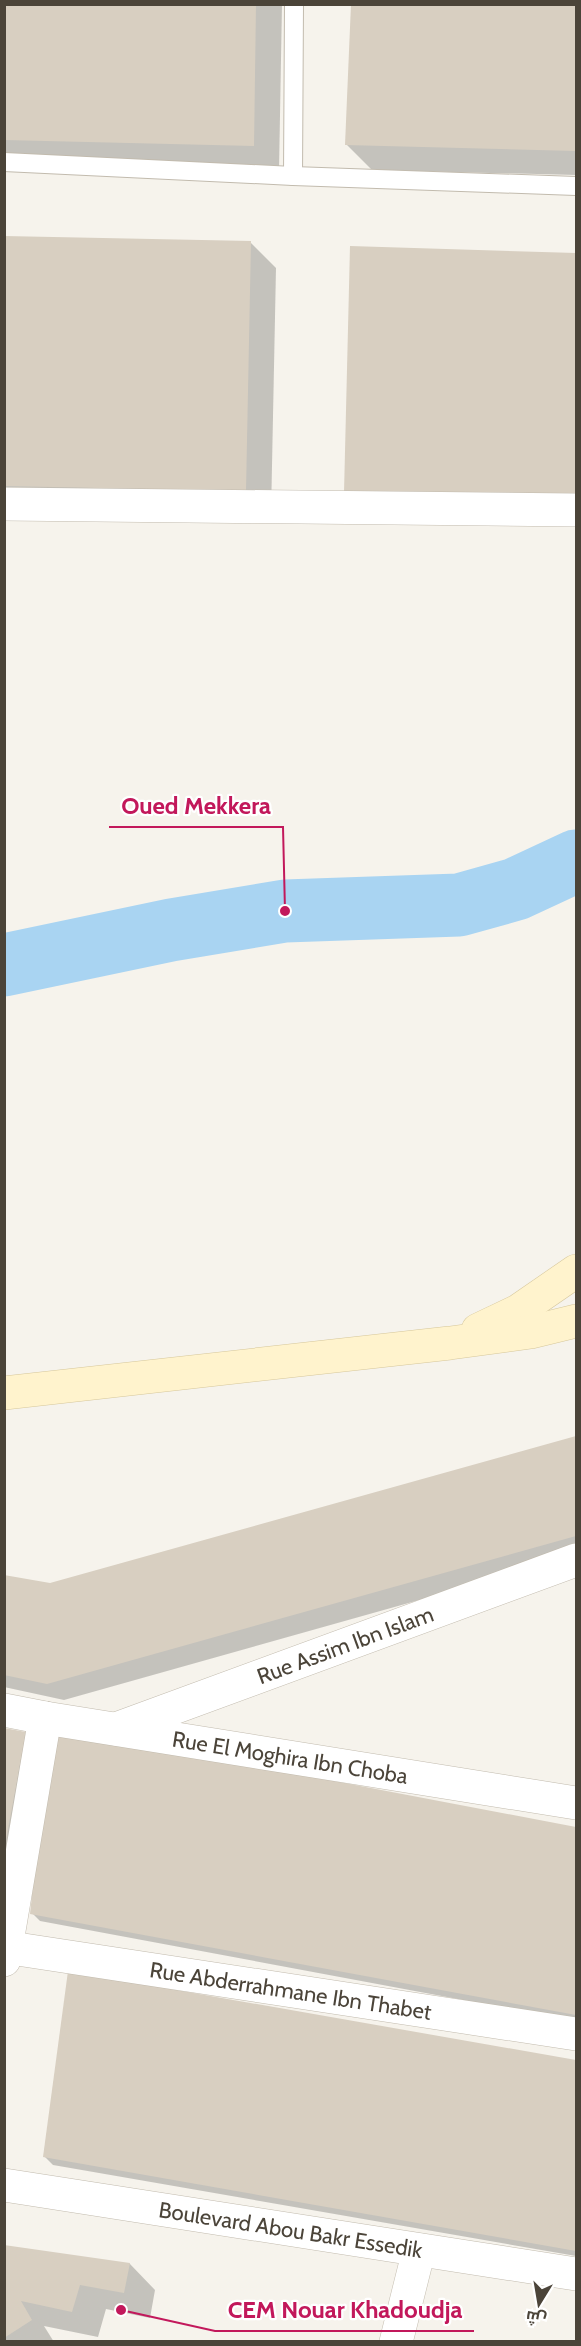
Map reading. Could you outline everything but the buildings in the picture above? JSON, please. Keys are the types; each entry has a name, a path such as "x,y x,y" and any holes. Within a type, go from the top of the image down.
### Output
{"main road":[{"path":"450,1343 518,1311 576,1271"},
{"path":"4,1393 450,1343 531,1332 576,1321"}],"street":[{"path":"4,504 576,510"},
{"name":"Rue Assim Ibn Islam","path":"114,1729 576,1560"},
{"name":"Rue El Moghira Ibn Choba","path":"4,1710 576,1803"},
{"path":"5,1951 45,1718"},
{"name":"Rue Abderrahmane Ibn Thabet","path":"5,1951 576,2034"},
{"name":"Boulevard Abou Bakr Essedik","path":"4,2185 576,2274"},
{"path":"396,2342 419,2250"}],"lane":[{"path":"293,176 294,4"},
{"path":"4,162 293,176 576,186"}],"waterway":[{"path":"4,965 171,930 285,911 459,905 516,889 576,861"}],"place":[{"name":"Oued Mekkera","path":"285,911"},
{"name":"CEM Nouar Khadoudja","path":"121,2310"}]}
